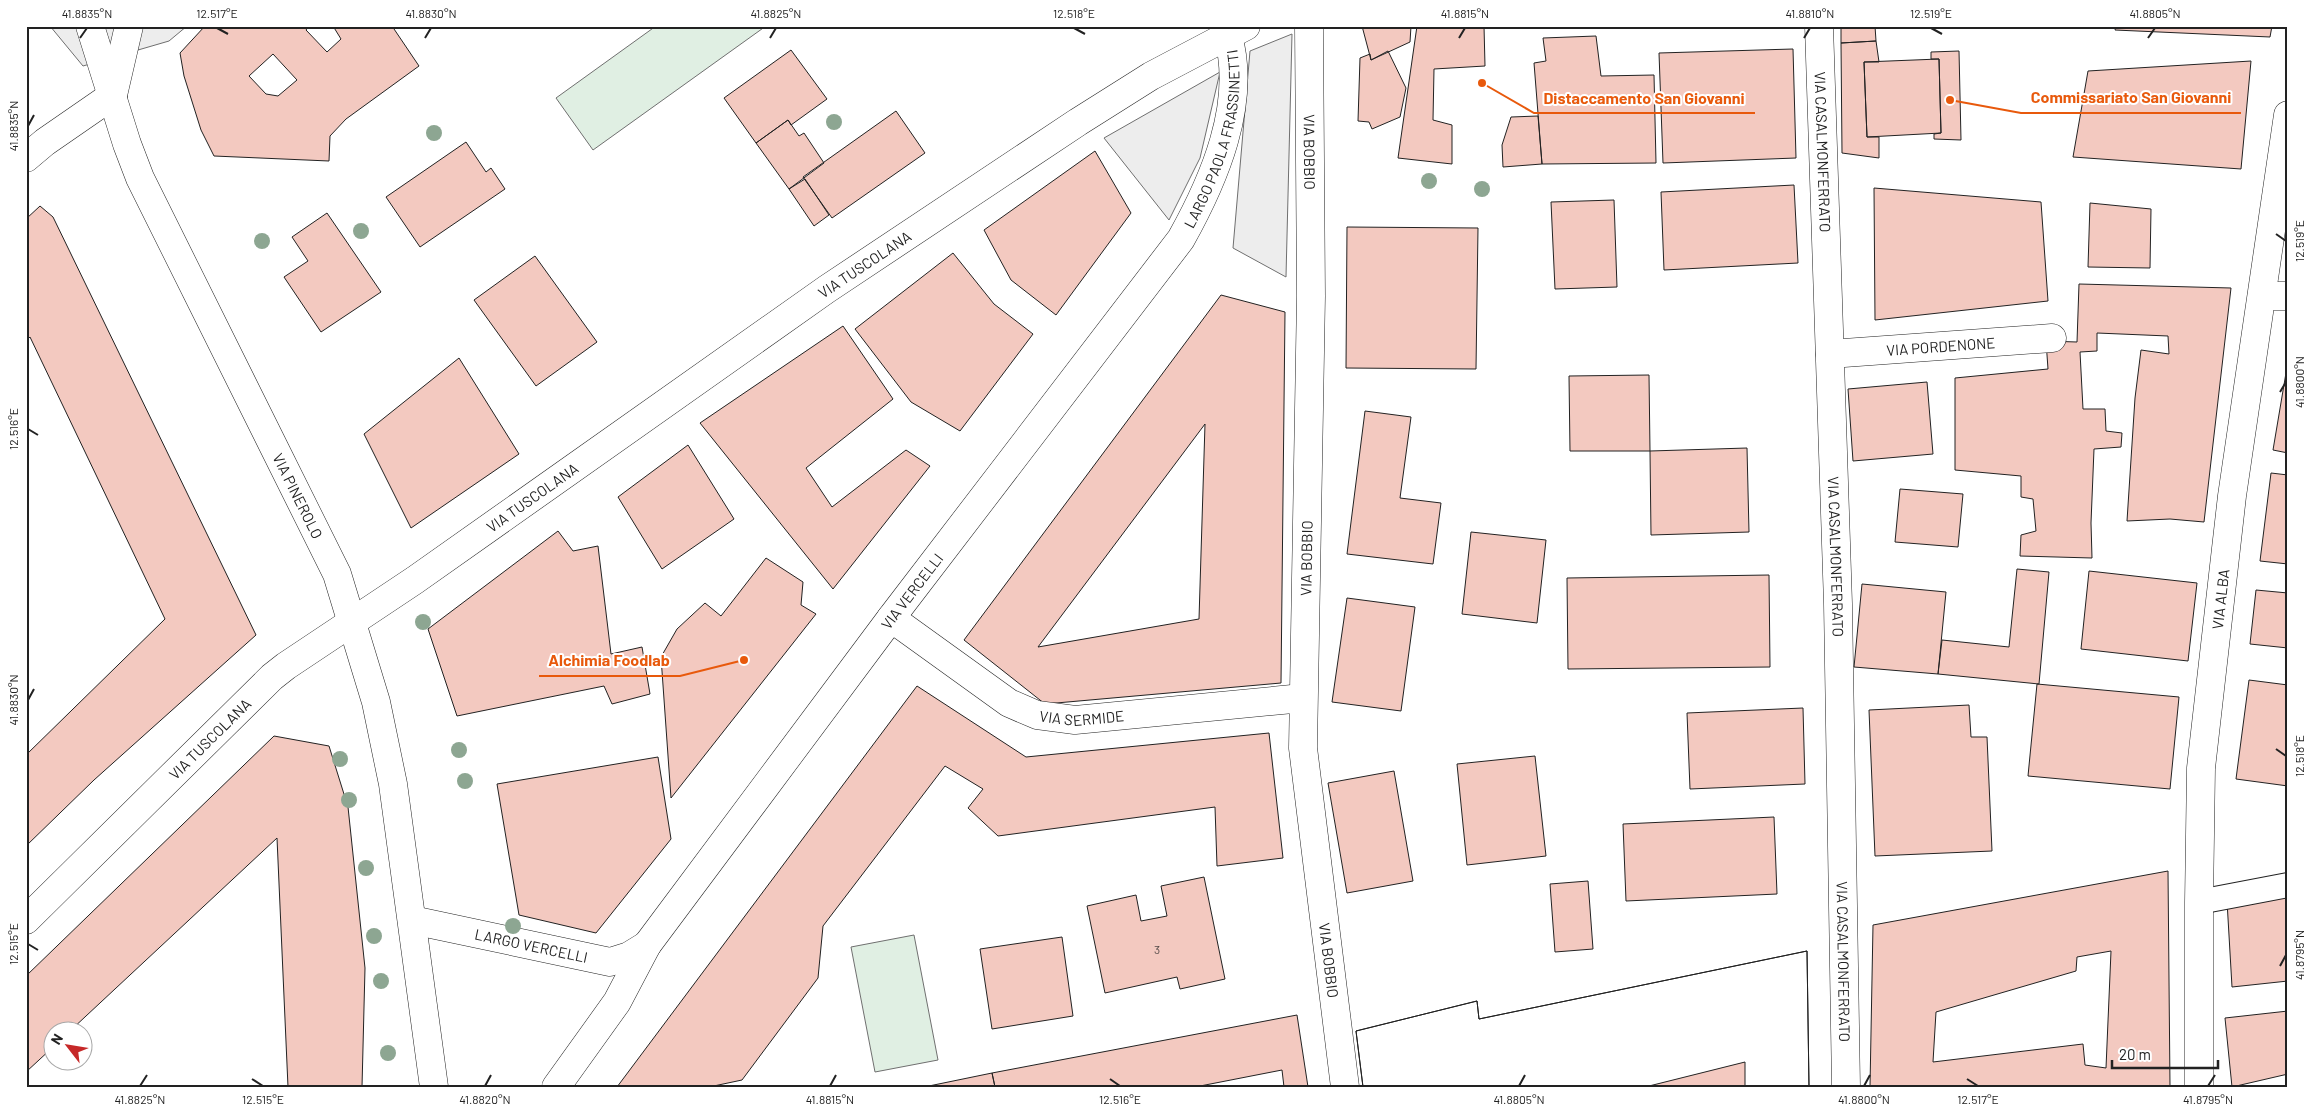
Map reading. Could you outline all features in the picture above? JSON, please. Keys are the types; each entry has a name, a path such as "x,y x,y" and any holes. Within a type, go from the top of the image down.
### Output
{"street":[{"name":"VIA PINEROLO","path":"90,26 113,95 119,120 140,178 336,574 353,622 376,702 394,784 412,920"},
{"path":"26,158 45,142 113,95 129,26"},
{"name":"VIA BOBBIO","path":"1309,26 1312,296 1303,698 1306,780 1345,1087"},
{"name":"VIA CASALMONFERRATO","path":"1819,26 1839,614 1846,1087"},
{"name":"LARGO PAOLA FRASSINETTI","path":"1078,122 1151,76 1237,31"},
{"name":"LARGO PAOLA FRASSINETTI","path":"1181,239 1209,183 1224,138 1233,80 1231,47 1237,31"},
{"name":"VIA ALBA","path":"2199,1087 2201,768 2232,496 2275,296 2288,115"},
{"name":"VIA TUSCOLANA","path":"26,920 272,677 827,289 1078,122"},
{"name":"VIA VERCELLI","path":"647,945 891,618 1181,239"},
{"name":"VIA PORDENONE","path":"1830,354 2052,338"},
{"name":"VIA SERMIDE","path":"891,618 1002,699 1022,710 1050,718 1075,720 1303,698"},
{"path":"2199,902 2288,885"},
{"path":"412,920 434,1087"},
{"name":"LARGO VERCELLI","path":"412,920 610,962 629,956 647,945"},
{"path":"556,1087 617,1002 647,945"}],"green space":[{"path":"656,26 766,26 593,150 556,98"},
{"path":"914,935 938,1060 875,1072 851,947"}],"shaded area":[{"path":"50,26 187,26 169,41 83,66"},
{"path":"1292,34 1286,277 1233,248 1250,51"},
{"path":"1220,72 1200,158 1169,220 1104,138"}],"building":[{"path":"205,26 309,26 306,30 327,52 341,39 333,26 392,26 419,66 346,119 330,136 329,161 214,156 201,130 184,76 180,53","holes":["273,54 297,80 278,96 266,94 249,76"]},
{"path":"1362,26 1411,26 1410,42 1371,60"},
{"path":"1417,26 1484,26 1485,66 1434,69 1433,120 1452,125 1452,164 1398,158"},
{"path":"1841,26 1875,26 1876,41 1841,43"},
{"path":"2116,26 2272,26 2270,37 2115,30"},
{"path":"1596,36 1601,76 1654,75 1656,163 1542,164 1534,63 1546,61 1543,38"},
{"path":"1876,41 1879,62 1864,62 1867,137 1879,137 1879,158 1842,153 1841,43"},
{"path":"1793,49 1796,158 1663,163 1659,53"},
{"path":"791,50 827,99 791,125 788,120 756,143 724,98"},
{"path":"1388,51 1406,88 1400,117 1372,129 1369,122 1358,121 1360,58 1370,54 1371,60"},
{"path":"1959,51 1961,140 1934,139 1934,134 1941,133 1939,59 1931,59 1931,52"},
{"path":"1939,59 1941,133 1867,137 1864,62"},
{"path":"2251,61 2241,169 2073,157 2088,71"},
{"path":"896,111 925,153 832,218 803,177"},
{"path":"1538,116 1542,164 1503,167 1502,145 1511,117"},
{"path":"788,120 799,136 804,133 824,163 789,189 756,143"},
{"path":"466,142 486,172 491,168 505,189 420,247 386,197"},
{"path":"1095,151 1131,213 1056,315 1011,280 984,230"},
{"path":"805,179 829,215 814,226 789,189"},
{"path":"1794,185 1798,263 1664,270 1661,192"},
{"path":"1874,188 2041,202 2048,301 1875,320"},
{"path":"1614,200 1617,287 1555,289 1551,202"},
{"path":"2090,203 2151,209 2150,268 2088,267"},
{"path":"40,206 53,217 256,635 94,780 26,846 26,755 165,619 30,337 26,341 26,219"},
{"path":"327,213 381,292 321,332 284,277 308,261 292,237"},
{"path":"1347,227 1478,228 1476,369 1346,368"},
{"path":"953,253 994,304 1033,334 960,431 911,402 855,329"},
{"path":"535,256 597,342 536,386 474,300"},
{"path":"2079,284 2231,288 2204,522 2170,519 2127,521 2135,398 2141,350 2169,354 2168,336 2097,333 2097,351 2080,352 2083,409 2105,409 2106,431 2122,433 2121,447 2094,449 2091,523 2092,558 2020,556 2021,535 2036,531 2033,499 2021,497 2021,476 1955,470 1955,378 2048,369 2046,341 2077,342"},
{"path":"1221,295 1285,312 1281,683 1045,704 964,640","holes":["1205,424 1199,619 1038,647"]},
{"path":"843,326 893,399 806,468 832,507 906,450 930,466 833,589 700,423"},
{"path":"459,358 519,454 411,528 364,434"},
{"path":"2288,361 2288,453 2273,450"},
{"path":"1649,375 1650,451 1570,451 1569,376"},
{"path":"1927,382 1933,454 1853,461 1848,389"},
{"path":"1365,411 1411,417 1400,498 1441,503 1433,564 1347,554"},
{"path":"688,445 734,519 662,569 618,497"},
{"path":"1747,448 1749,532 1651,535 1650,451"},
{"path":"2271,473 2288,475 2288,564 2260,561"},
{"path":"1900,489 1963,494 1958,547 1895,542"},
{"path":"558,531 573,551 598,546 611,654 642,647 650,694 612,704 604,686 457,716 428,629"},
{"path":"1471,532 1546,540 1537,623 1462,614"},
{"path":"766,558 803,582 801,605 816,614 671,798 661,657 677,629 705,603 721,616"},
{"path":"2017,569 2049,572 2039,684 1938,674 1942,640 2009,647"},
{"path":"2089,571 2197,583 2188,661 2081,649"},
{"path":"1769,575 1770,667 1568,669 1567,578"},
{"path":"1862,584 1946,592 1938,674 1854,667"},
{"path":"2256,590 2288,593 2288,648 2250,644"},
{"path":"1347,598 1415,607 1401,711 1332,702"},
{"path":"2249,680 2288,685 2288,786 2236,779"},
{"path":"2037,684 2179,697 2170,789 2028,776"},
{"path":"917,686 1026,757 1269,733 1283,858 1217,866 1215,807 998,836 968,808 983,789 945,766 823,926 818,978 742,1080 709,1087 617,1087"},
{"path":"1969,705 1971,737 1987,737 1992,851 1875,856 1869,710"},
{"path":"1803,708 1805,784 1690,789 1687,713"},
{"path":"274,736 329,746 348,807 365,968 362,1087 288,1087 277,838 82,1020 42,1020 42,1057 26,1072 26,976"},
{"path":"1535,756 1546,856 1467,865 1457,764"},
{"path":"658,757 671,839 596,933 519,915 497,784"},
{"path":"1394,771 1413,881 1347,893 1328,783"},
{"path":"1774,817 1777,894 1626,901 1623,824"},
{"path":"2168,871 2170,1087 1870,1087 1873,925","holes":["2111,951 2106,1068 2085,1065 2083,1044 1933,1062 1936,1012 2076,971 2077,957"]},
{"path":"1204,877 1225,979 1180,989 1177,977 1105,993 1087,906 1136,895 1141,921 1167,916 1161,886"},
{"path":"1588,881 1593,949 1555,952 1550,884"},
{"path":"2288,890 2288,981 2232,987 2227,901"},
{"path":"1062,937 1073,1016 992,1029 980,949"},
{"path":"1807,951 1809,1087 1745,1087 1745,1062 1645,1087 1363,1087 1356,1031 1477,1001 1479,1019"},
{"path":"1807,951 1809,1087 1363,1087 1356,1031 1477,1001 1479,1019"},
{"path":"2288,1011 2288,1074 2232,1087 2225,1018"},
{"path":"1297,1015 1308,1087 1284,1087 1282,1070 1195,1087 995,1087 992,1073"},
{"path":"992,1073 995,1087 924,1087"}],"place":[{"name":"Distaccamento San Giovanni","path":"1482,83"},
{"name":"Commissariato San Giovanni","path":"1950,100"},
{"name":"Alchimia Foodlab","path":"744,660"}]}
